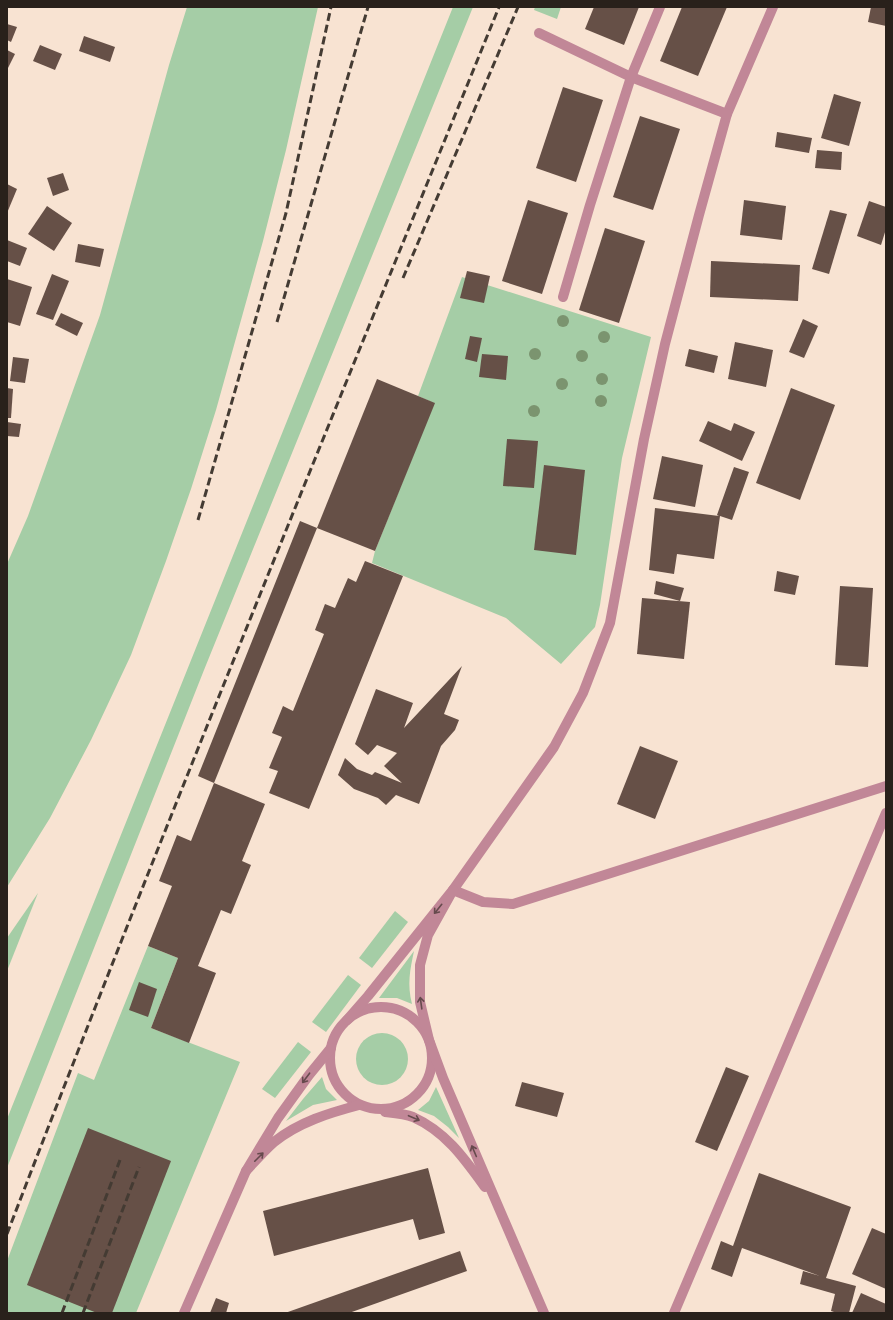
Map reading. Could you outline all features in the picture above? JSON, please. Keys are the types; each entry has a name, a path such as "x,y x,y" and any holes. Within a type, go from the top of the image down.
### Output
{"street":[{"path":"563,298 590,205 631,77 660,7"},
{"path":"184,1313 246,1171 278,1118 309,1075 331,1048 337,1033 453,890 554,747 583,692 610,623 644,439 659,373 695,230 727,114 773,7"},
{"path":"539,33 631,77 727,114"},
{"path":"453,890 483,902 513,904 886,786"},
{"path":"674,1313 886,813"},
{"path":"376,1110 393,1108 409,1102 422,1090 430,1074 433,1057 420,1002 420,965 428,934 453,890"},
{"path":"347,1020 361,1011 377,1007 394,1008 408,1015 421,1025 429,1040 443,1078 494,1200 544,1313"},
{"path":"331,1048 330,1065 335,1080 345,1095 359,1105 376,1110 411,1116 435,1129 461,1154 494,1200"},
{"path":"246,1171 275,1142 305,1123 334,1112 359,1105"}],"green space":[{"path":"187,7 318,7 286,150 263,241 216,410 166,561 131,655 91,740 50,818 7,887 7,564 28,516 100,315 169,65"},
{"path":"453,7 473,7 204,670 7,1168 7,1119"},
{"path":"535,7 561,7 557,19 534,10"},
{"path":"462,277 651,337 622,458 600,605 595,627 561,664 506,618 372,563 375,551 434,403 418,396"},
{"path":"38,893 7,971 7,938"},
{"path":"395,911 408,922 372,968 359,958"},
{"path":"148,946 178,958 151,1028 240,1062 136,1313 7,1313 7,1261 78,1073 94,1080"},
{"path":"414,951 409,983 412,1004 397,998 379,998"},
{"path":"348,975 361,985 326,1032 312,1022"},
{"path":"382,1033 392,1035 400,1041 406,1049 408,1059 406,1069 400,1077 392,1083 382,1085 372,1083 364,1077 358,1069 356,1059 358,1049 364,1041 372,1035"},
{"path":"298,1042 311,1052 275,1098 262,1089"},
{"path":"322,1077 326,1089 337,1100 313,1105 286,1121 303,1099"},
{"path":"436,1087 459,1138 434,1116 418,1110 429,1101"}],"building":[{"path":"594,7 639,7 624,45 585,29"},
{"path":"682,7 727,7 698,76 660,61"},
{"path":"871,7 886,7 886,26 868,22"},
{"path":"7,24 17,27 11,42 7,40"},
{"path":"84,36 115,47 110,62 79,51"},
{"path":"40,45 62,54 55,70 33,61"},
{"path":"7,50 15,54 7,70"},
{"path":"563,87 603,100 576,182 536,168"},
{"path":"834,94 861,102 849,146 821,138"},
{"path":"640,116 680,129 653,210 613,197"},
{"path":"777,132 812,138 809,153 775,147"},
{"path":"817,150 842,152 841,170 815,168"},
{"path":"63,173 69,190 53,196 47,178"},
{"path":"7,184 17,189 7,213"},
{"path":"528,200 568,213 542,294 502,281"},
{"path":"744,200 786,206 782,240 740,235"},
{"path":"869,201 886,207 886,229 881,245 857,236"},
{"path":"47,206 72,223 54,251 28,234"},
{"path":"830,210 847,214 829,274 812,269"},
{"path":"605,228 645,241 619,323 579,310"},
{"path":"7,240 27,248 20,266 7,261"},
{"path":"78,244 104,249 100,267 75,262"},
{"path":"711,261 800,265 798,301 710,297"},
{"path":"467,271 490,276 484,303 460,298"},
{"path":"52,274 69,281 53,320 36,314"},
{"path":"7,279 32,287 20,326 7,322"},
{"path":"61,313 83,323 77,336 55,325"},
{"path":"803,319 818,326 804,358 789,352"},
{"path":"470,336 482,338 477,362 465,359"},
{"path":"735,342 773,350 766,387 728,379"},
{"path":"689,349 718,356 714,373 685,366"},
{"path":"482,354 508,356 506,380 479,377"},
{"path":"13,357 29,359 25,383 10,381"},
{"path":"377,379 435,403 375,551 317,528"},
{"path":"7,388 13,389 11,418 7,418"},
{"path":"791,388 835,405 800,500 756,483"},
{"path":"708,421 731,431 734,423 755,432 742,461 699,441"},
{"path":"7,422 21,424 19,437 7,436"},
{"path":"507,439 538,441 534,488 503,486"},
{"path":"662,456 703,465 695,507 653,499"},
{"path":"544,465 585,470 576,555 534,550"},
{"path":"734,467 749,472 732,520 720,516 714,559 677,554 674,574 649,570 655,508 719,516 717,515"},
{"path":"300,521 317,528 214,783 198,776"},
{"path":"365,561 403,576 309,809 269,793 278,771 269,768 282,737 272,733 283,706 293,711 324,634 315,630 325,604 335,608 348,578 356,582"},
{"path":"777,571 799,576 795,595 774,591"},
{"path":"656,581 684,588 680,601 654,594"},
{"path":"840,586 873,588 868,667 835,665"},
{"path":"642,598 690,602 684,659 637,654"},
{"path":"462,666 444,714 459,720 455,730 441,746 419,804 396,795 386,805 378,798 354,789 338,775 345,758 357,769 372,775 375,772 402,783 384,766 397,753 377,745 368,755 355,744 376,689 413,703 404,728"},
{"path":"640,746 678,761 655,819 617,804"},
{"path":"214,783 265,804 242,861 251,865 231,914 221,910 198,966 216,973 189,1043 151,1028 178,958 148,946 172,886 159,881 177,835 191,841"},
{"path":"139,982 157,989 148,1017 129,1010"},
{"path":"726,1067 749,1076 717,1151 695,1142"},
{"path":"522,1082 564,1093 557,1117 515,1106"},
{"path":"88,1128 171,1161 112,1313 97,1313 27,1285"},
{"path":"428,1168 445,1233 419,1240 413,1219 274,1256 263,1211"},
{"path":"759,1173 851,1207 826,1278 856,1286 849,1313 837,1313 831,1311 835,1294 800,1284 803,1271 820,1276 742,1248 732,1277 711,1269 721,1241 733,1246"},
{"path":"872,1228 886,1234 886,1289 852,1274"},
{"path":"460,1251 467,1271 349,1313 285,1313"},
{"path":"861,1293 886,1304 886,1313 852,1313"},
{"path":"216,1298 229,1303 226,1313 210,1313"}],"railway":[{"path":"198,520 286,213 331,7"},
{"path":"277,322 368,7"},
{"path":"7,1234 188,773 499,7"},
{"path":"403,278 518,7"},
{"path":"62,1313 120,1160"},
{"path":"83,1313 139,1167"}]}
